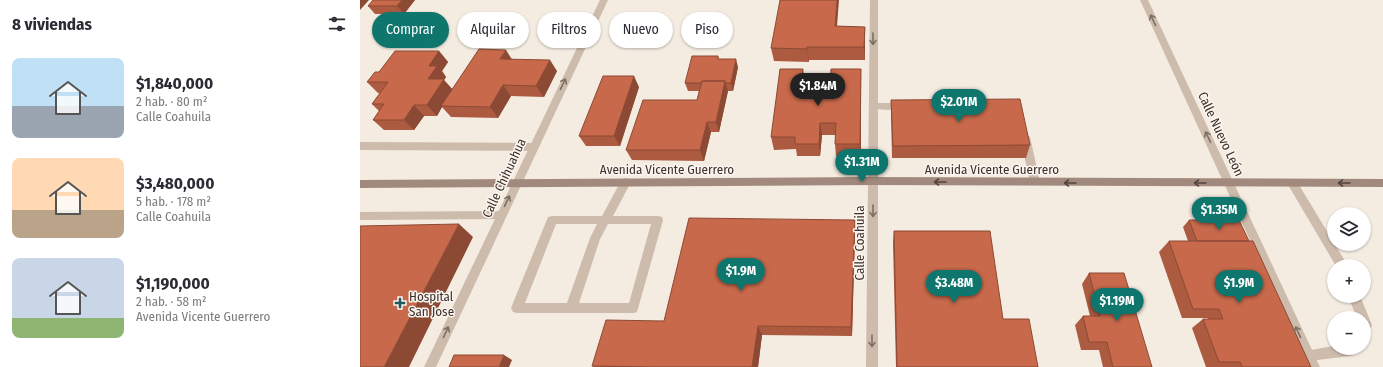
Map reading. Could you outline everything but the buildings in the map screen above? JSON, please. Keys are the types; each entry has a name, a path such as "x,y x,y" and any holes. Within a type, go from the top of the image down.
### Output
{"main road":[{"name":"Avenida Vicente Guerrero","path":"360,184 873,181 1229,184 1383,183"}],"street":[{"name":"Calle Chihuahua","path":"430,367 604,0"},
{"name":"Calle Coahuila","path":"872,367 874,0"},
{"name":"Calle Nuevo León","path":"1144,0 1314,367"},
{"path":"873,106 911,106"},
{"path":"1023,129 1035,182"},
{"path":"360,146 534,147"},
{"path":"571,308 595,238 626,182"},
{"path":"1292,183 1338,259"},
{"path":"360,216 501,215"},
{"path":"552,220 658,220 633,308 571,308 517,308 552,220"},
{"path":"1309,355 1327,353"}],"place":[{"name":"Hospital San Jose","path":"400,303"}]}
